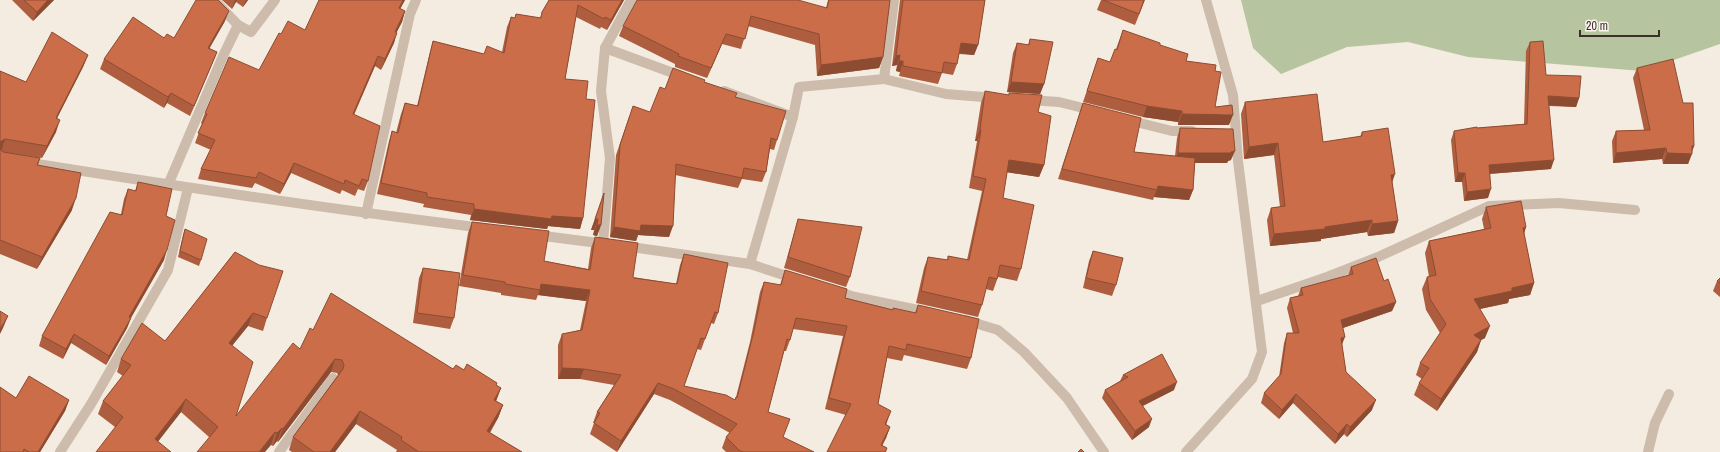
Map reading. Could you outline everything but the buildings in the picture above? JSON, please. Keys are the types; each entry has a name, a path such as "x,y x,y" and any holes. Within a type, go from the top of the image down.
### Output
{"street":[{"path":"214,0 238,26 252,32 275,0"},
{"path":"366,214 409,22 416,0"},
{"path":"603,243 610,158 601,91 605,48 631,0"},
{"path":"884,79 894,0"},
{"path":"1186,452 1252,378 1262,352 1257,301 1238,161 1233,95 1206,0"},
{"path":"168,185 223,56 238,26"},
{"path":"605,48 692,80"},
{"path":"750,264 793,117 799,87 884,79 946,94 1007,98"},
{"path":"714,88 793,117"},
{"path":"1022,99 1059,102 1104,113"},
{"path":"1119,117 1172,131 1200,132"},
{"path":"1222,132 1236,132"},
{"path":"0,158 188,188 366,214 492,230"},
{"path":"60,452 90,404 168,270 188,188"},
{"path":"1257,301 1327,277 1378,257 1489,206 1559,203 1635,210"},
{"path":"524,234 603,243 750,264 802,281"},
{"path":"825,288 855,297 940,315"},
{"path":"955,318 998,330 1024,352 1067,398 1104,452"},
{"path":"279,452 333,378"},
{"path":"1648,452 1655,424 1669,394"}],"green space":[{"path":"1241,0 1720,0 1720,44 1642,71 1468,57 1408,42 1347,47 1281,74 1253,48"}]}
